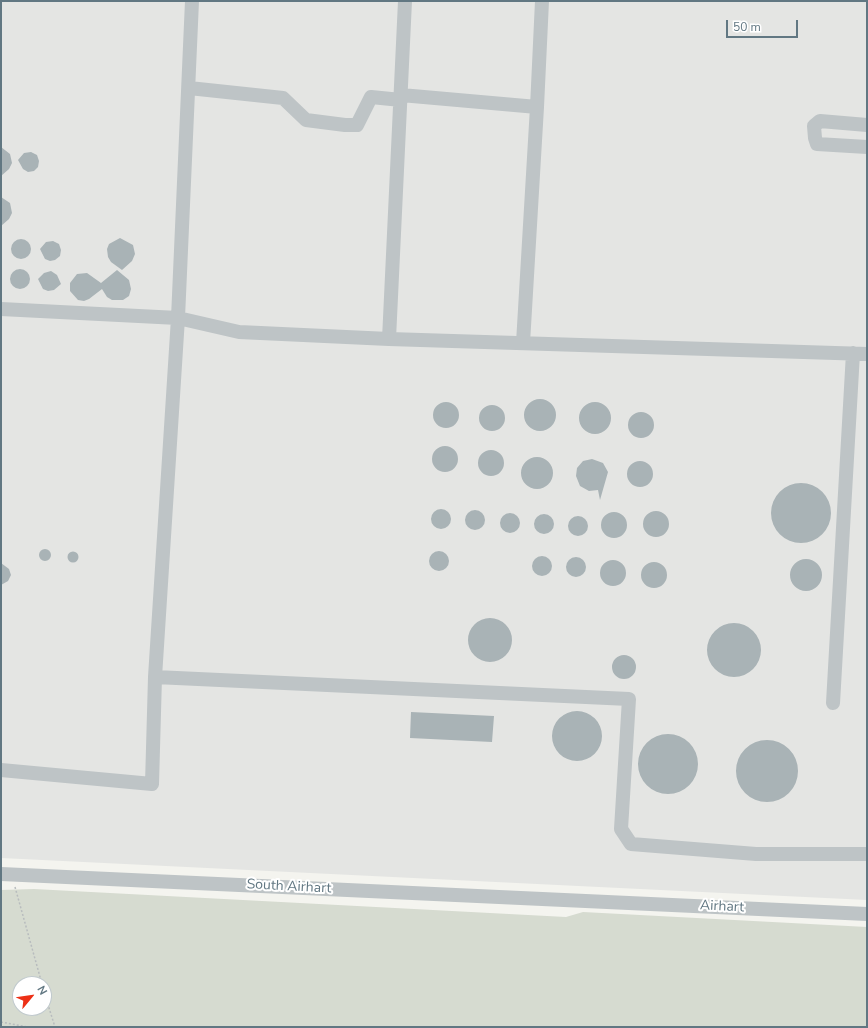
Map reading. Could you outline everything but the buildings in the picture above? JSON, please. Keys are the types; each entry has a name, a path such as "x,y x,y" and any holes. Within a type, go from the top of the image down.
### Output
{"street":[{"path":"1,770 152,784 155,677 178,318 192,1"},
{"path":"388,339 405,1"},
{"path":"523,343 542,1"},
{"path":"189,88 283,98 306,120 345,125 357,125 371,97 401,97 537,107"},
{"path":"867,124 820,121 814,126 814,138 817,144 867,147"},
{"path":"1,309 178,318 238,332 388,339 867,354"},
{"path":"833,703 853,353"},
{"path":"155,677 629,699 621,829 631,844 756,854 867,854"},
{"name":"South Airhart","path":"1,874 576,900"},
{"name":"Airhart","path":"576,900 867,914"}],"path":[{"path":"15,885 40,976"},
{"path":"52,1016 55,1027"},
{"path":"1,1022 28,1027"}],"shaded area":[{"path":"1,1 867,1 867,900 1,858"},
{"path":"34,889 566,917 583,912 867,927 867,1027 1,1027 1,890"}]}
